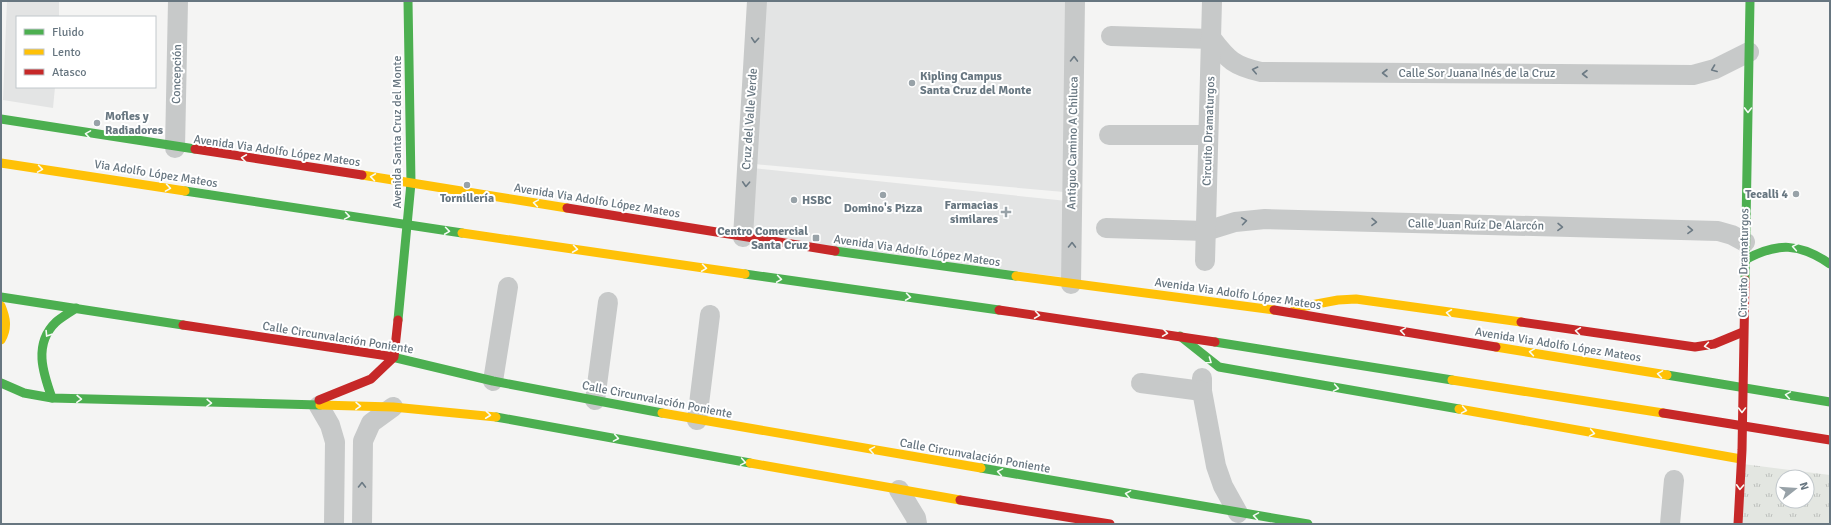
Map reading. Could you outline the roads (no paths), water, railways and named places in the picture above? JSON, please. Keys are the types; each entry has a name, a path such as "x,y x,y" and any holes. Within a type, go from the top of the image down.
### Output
{"main road":[{"name":"Avenida Santa Cruz del Monte","path":"394,357 411,183 408,1"},
{"name":"Circuito Dramaturgos","path":"1738,524 1741,455 1750,1"},
{"name":"Avenida Via Adolfo López Mateos","path":"1,120 175,148 411,183 743,237 1071,284 1281,311 1830,402"},
{"name":"Via Adolfo López Mateos","path":"1,163 408,225"},
{"path":"408,225 1180,336 1830,440"},
{"path":"1745,251 1789,246 1799,247 1830,264"},
{"name":"Calle Circunvalación Poniente","path":"1,297 394,357 493,381 697,420 1308,524"},
{"path":"1281,311 1338,300 1356,299 1695,348 1718,344 1743,332"},
{"path":"1,306 6,318 5,334 1,340"},
{"path":"52,398 40,362 42,343 54,324 76,308"},
{"path":"1180,336 1207,359 1219,367 1741,455"},
{"path":"312,405 371,378 394,357"},
{"path":"1,383 24,393 52,398 393,407 493,416 899,490 1110,524"}],"street":[{"name":"Concepción","path":"175,148 178,1"},
{"name":"Cruz del Valle Verde","path":"743,237 758,1"},
{"name":"Antiguo Camino A Chiluca","path":"1071,284 1075,1"},
{"name":"Circuito Dramaturgos","path":"1205,261 1212,1"},
{"path":"1111,36 1212,39"},
{"name":"Calle Sor Juana Inés de la Cruz","path":"1212,39 1226,57 1243,68 1261,72 1693,75 1715,69 1749,52"},
{"path":"1109,135 1208,135"},
{"name":"Calle Juan Ruíz De Alarcón","path":"1106,228 1206,230 1235,222 1265,219 1718,231 1732,235 1745,251"},
{"path":"493,381 508,287"},
{"path":"595,400 608,302"},
{"path":"697,420 710,315"},
{"path":"1141,383 1202,385 1216,466 1223,486 1238,513"},
{"path":"312,405 330,425 335,442 334,524"},
{"path":"362,524 363,442 371,423 393,407"},
{"path":"1670,524 1674,480"},
{"path":"899,490 916,518 917,524"}],"place":[{"name":"Kipling Campus Santa Cruz del Monte","path":"912,83"},
{"name":"Mofles y Radiadores","path":"97,123"},
{"name":"Tornillería","path":"467,185"},
{"name":"Tecalli 4","path":"1796,194"},
{"name":"Domino's Pizza","path":"883,195"},
{"name":"HSBC","path":"794,200"},
{"name":"Farmacias similares","path":"1006,212"},
{"name":"Centro Comercial Santa Cruz","path":"816,238"}]}
